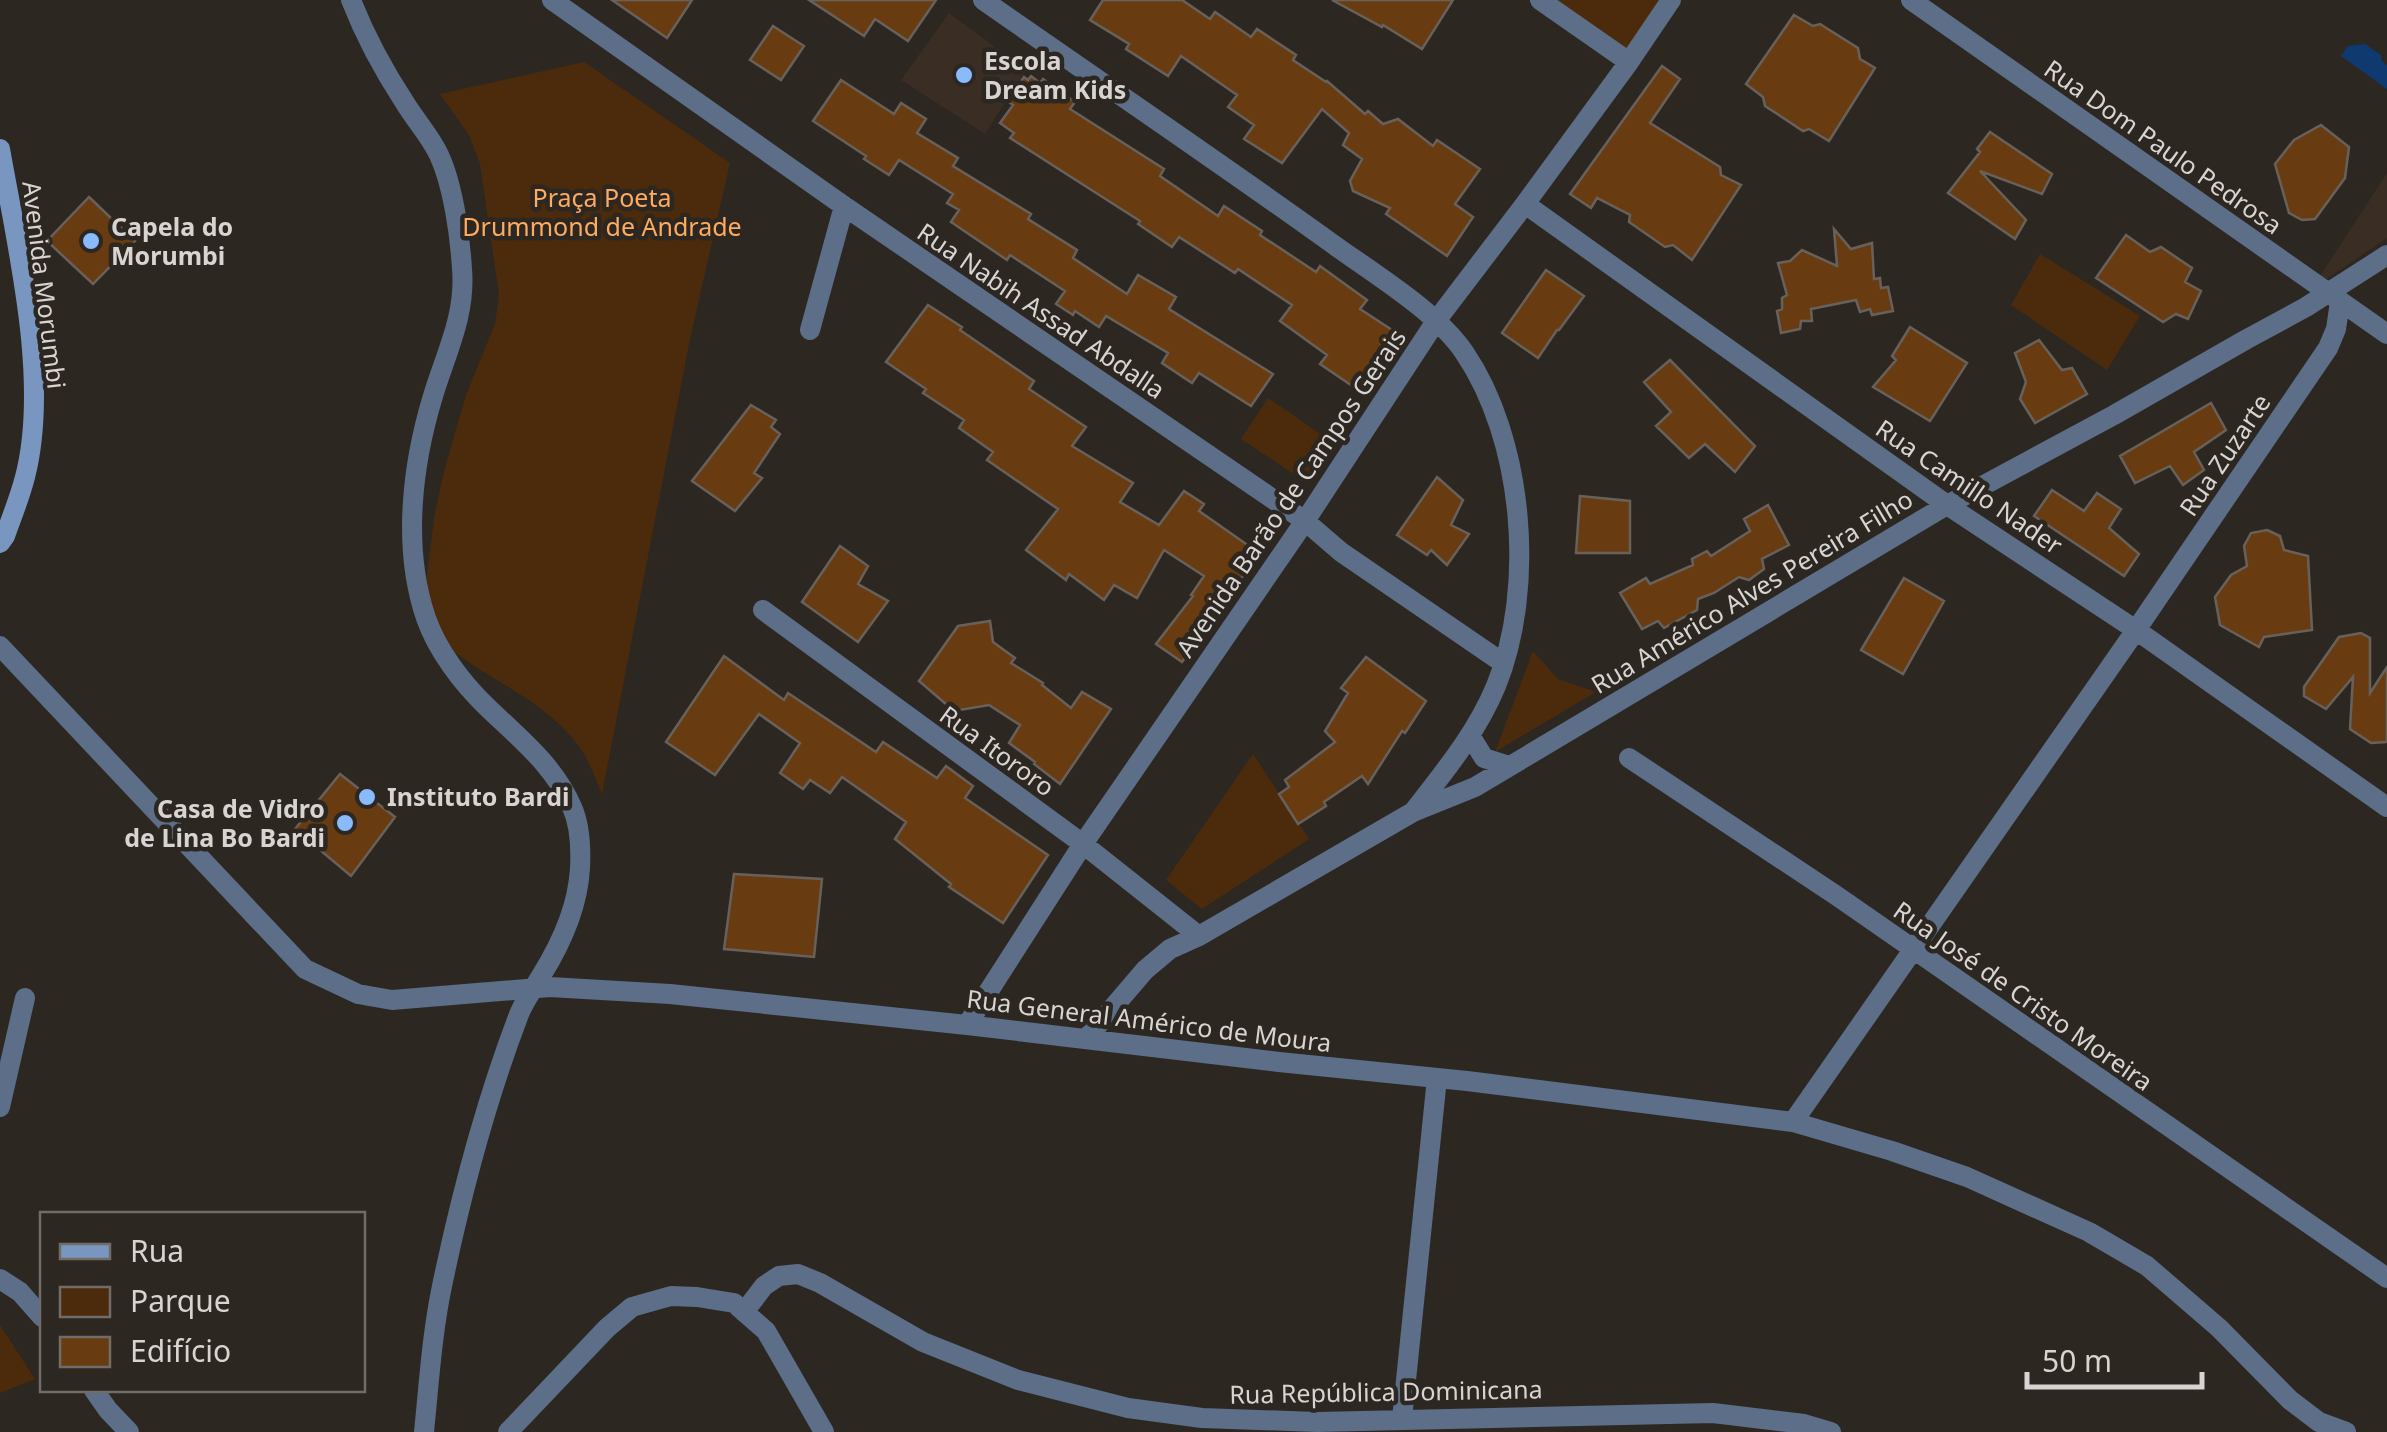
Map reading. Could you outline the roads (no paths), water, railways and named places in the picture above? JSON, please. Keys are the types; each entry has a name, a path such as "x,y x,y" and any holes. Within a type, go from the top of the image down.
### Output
{"main road":[{"name":"Avenida Morumbi","path":"0,148 34,381 26,476 0,543"}],"street":[{"path":"351,0 378,58 441,159 449,182 462,270 462,304 456,334 432,397 418,459 411,536 418,591 426,620 452,666 484,704 540,758 572,807 579,835 580,870 572,911 553,957 520,1012 475,1146 442,1288 424,1432"},
{"name":"Rua Nabih Assad Abdalla","path":"552,0 844,206 1305,521 1341,552 1502,663"},
{"path":"983,0 1258,190 1436,322 1463,350 1501,432 1521,546 1519,588 1496,685 1471,737 1414,812 1170,949 1144,970 1086,1039"},
{"path":"1540,0 1629,62"},
{"name":"Avenida Barão de Campos Gerais","path":"968,1025 1083,844 1436,322 1671,0"},
{"name":"Rua Dom Paulo Pedrosa","path":"1911,0 2387,334"},
{"name":"Rua Camillo Nader","path":"1525,204 1946,505 2136,630 2387,806"},
{"path":"810,330 844,206"},
{"name":"Rua Américo Alves Pereira Filho","path":"1414,812 1475,788 1946,505 2334,298 2387,255"},
{"name":"Rua Zuzarte","path":"1793,1122 2328,348 2336,329 2334,298"},
{"name":"Rua Itororo","path":"763,610 1083,844 1198,936"},
{"name":"Rua General Américo de Moura","path":"0,646 304,969 358,994 392,1000 534,988 670,994 1437,1078 1793,1122 1967,1177 2148,1266 2219,1328 2290,1400 2318,1422 2346,1432"},
{"path":"1471,737 1484,758 1509,766"},
{"name":"Rua José de Cristo Moreira","path":"1628,758 1913,949 2387,1278"},
{"path":"0,1107 24,998"},
{"path":"1402,1419 1437,1078"},
{"name":"Rua República Dominicana","path":"744,1312 764,1286 779,1276 798,1274 922,1342 1018,1380 1128,1408 1236,1421 1713,1413 1804,1424 1831,1432"},
{"path":"0,1279 20,1292 40,1316"},
{"path":"508,1432 632,1307 672,1296 734,1303 766,1331 824,1432"},
{"path":"95,1392 129,1432"}],"water":[{"path":"2365,44 2381,55 2387,65 2387,89 2341,56 2348,46"}],"place":[{"name":"Escola Dream Kids","path":"964,75"},
{"name":"Capela do Morumbi","path":"91,241"},
{"name":"Instituto Bardi","path":"367,797"},
{"name":"Casa de Vidro de Lina Bo Bardi","path":"345,823"}],"park label":[{"name":"Praça Poeta Drummond de Andrade","path":"602,212"}]}
